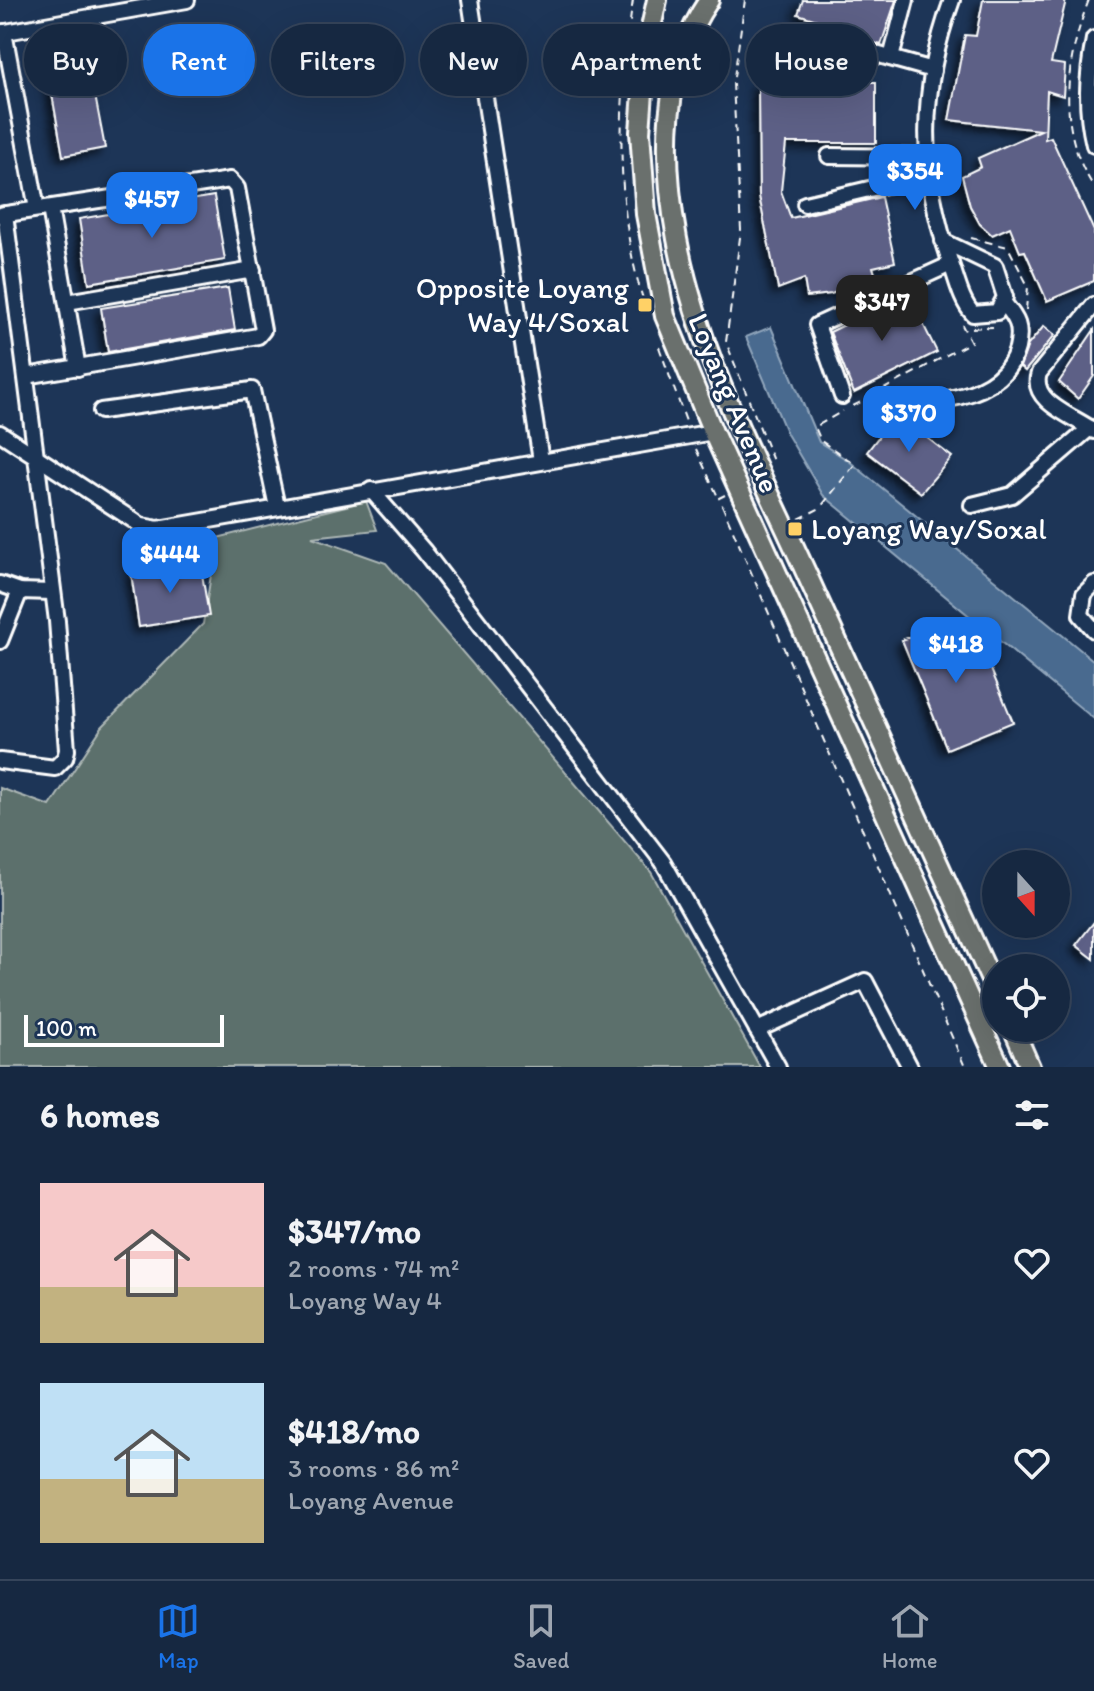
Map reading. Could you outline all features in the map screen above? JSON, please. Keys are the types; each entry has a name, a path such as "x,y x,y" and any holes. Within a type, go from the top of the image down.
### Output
{"main road":[{"name":"Loyang Avenue","path":"657,0 642,89 641,175 665,316 713,432 1000,1067"},
{"name":"Loyang Avenue","path":"709,0 684,42 672,84 667,144 677,239 704,337 763,479 982,960"},
{"path":"1019,1042 1030,1067"}],"street":[{"path":"78,368 67,302 2,32 187,0"},
{"path":"470,0 541,461"},
{"path":"891,58 906,0"},
{"path":"952,0 933,70 925,138 929,175 943,241 967,314 990,315 1004,303"},
{"path":"1094,39 1087,80 1088,117 1094,145"},
{"path":"877,54 933,70"},
{"path":"829,156 927,157"},
{"path":"805,204 929,175"},
{"path":"0,761 55,768 65,758 52,592 37,457 2,214 230,180 237,188 263,330 261,335 26,376"},
{"path":"874,398 909,404 987,387 1013,362 1020,336 1017,318 1004,303 1004,291 991,262 956,250 943,241"},
{"path":"842,396 817,325 951,264"},
{"path":"67,302 253,270"},
{"path":"972,505 1012,495 1092,429 1038,393 1036,383 1039,373 1094,305"},
{"path":"101,411 252,390 277,507"},
{"path":"0,433 142,526 158,529 713,432"},
{"path":"371,490 424,551 663,862 778,1067"},
{"path":"0,584 20,591 52,592"},
{"path":"1094,584 1084,594 1081,615 1094,630"},
{"path":"0,641 20,591"},
{"path":"757,1030 867,982 910,1067"}],"path":[{"path":"825,503 855,464 821,441 815,427 874,398 971,342 959,318 967,314 969,326 979,330 1017,318 1025,311 1028,286 1008,247 965,236"}],"green space":[{"path":"366,501 377,530 312,537 386,563 651,872 760,1067 0,1067 0,788 50,806 102,727 203,624 217,538"}],"water":[{"path":"771,327 819,442 849,461 1094,661 1094,719 823,495 787,434 746,337"}],"building":[{"path":"803,0 896,0 881,45 877,44 877,24 819,24 820,21 798,14"},
{"path":"983,0 1066,0 1051,63 1065,65 1063,96 1047,91 1045,139 1051,137 1094,231 1094,281 1047,301 1025,251 1020,252 1010,227 992,235 980,224 970,206 962,176 981,167 978,158 1041,130 949,120 965,35 976,36"},
{"path":"52,96 95,96 105,148 63,156"},
{"path":"758,96 876,96 876,143 786,143 781,191 791,218 881,197 895,262 873,267 876,277 831,294 807,297 804,279 778,289 759,196"},
{"path":"214,196 225,260 89,283 79,219"},
{"path":"228,288 235,330 108,352 101,308"},
{"path":"908,294 937,352 854,393 830,332"},
{"path":"1044,326 1055,335 1025,371 1020,367 1028,345"},
{"path":"1094,330 1094,376 1078,399 1059,382"},
{"path":"896,414 952,457 921,493 867,452"},
{"path":"200,562 209,616 139,627 131,573"},
{"path":"952,619 973,660 985,655 1013,722 947,749 902,640"},
{"path":"1094,922 1094,959 1076,945"}],"place":[{"name":"Opposite Loyang Way 4/Soxal","path":"645,305"},
{"name":"Loyang Way/Soxal","path":"795,529"}]}
